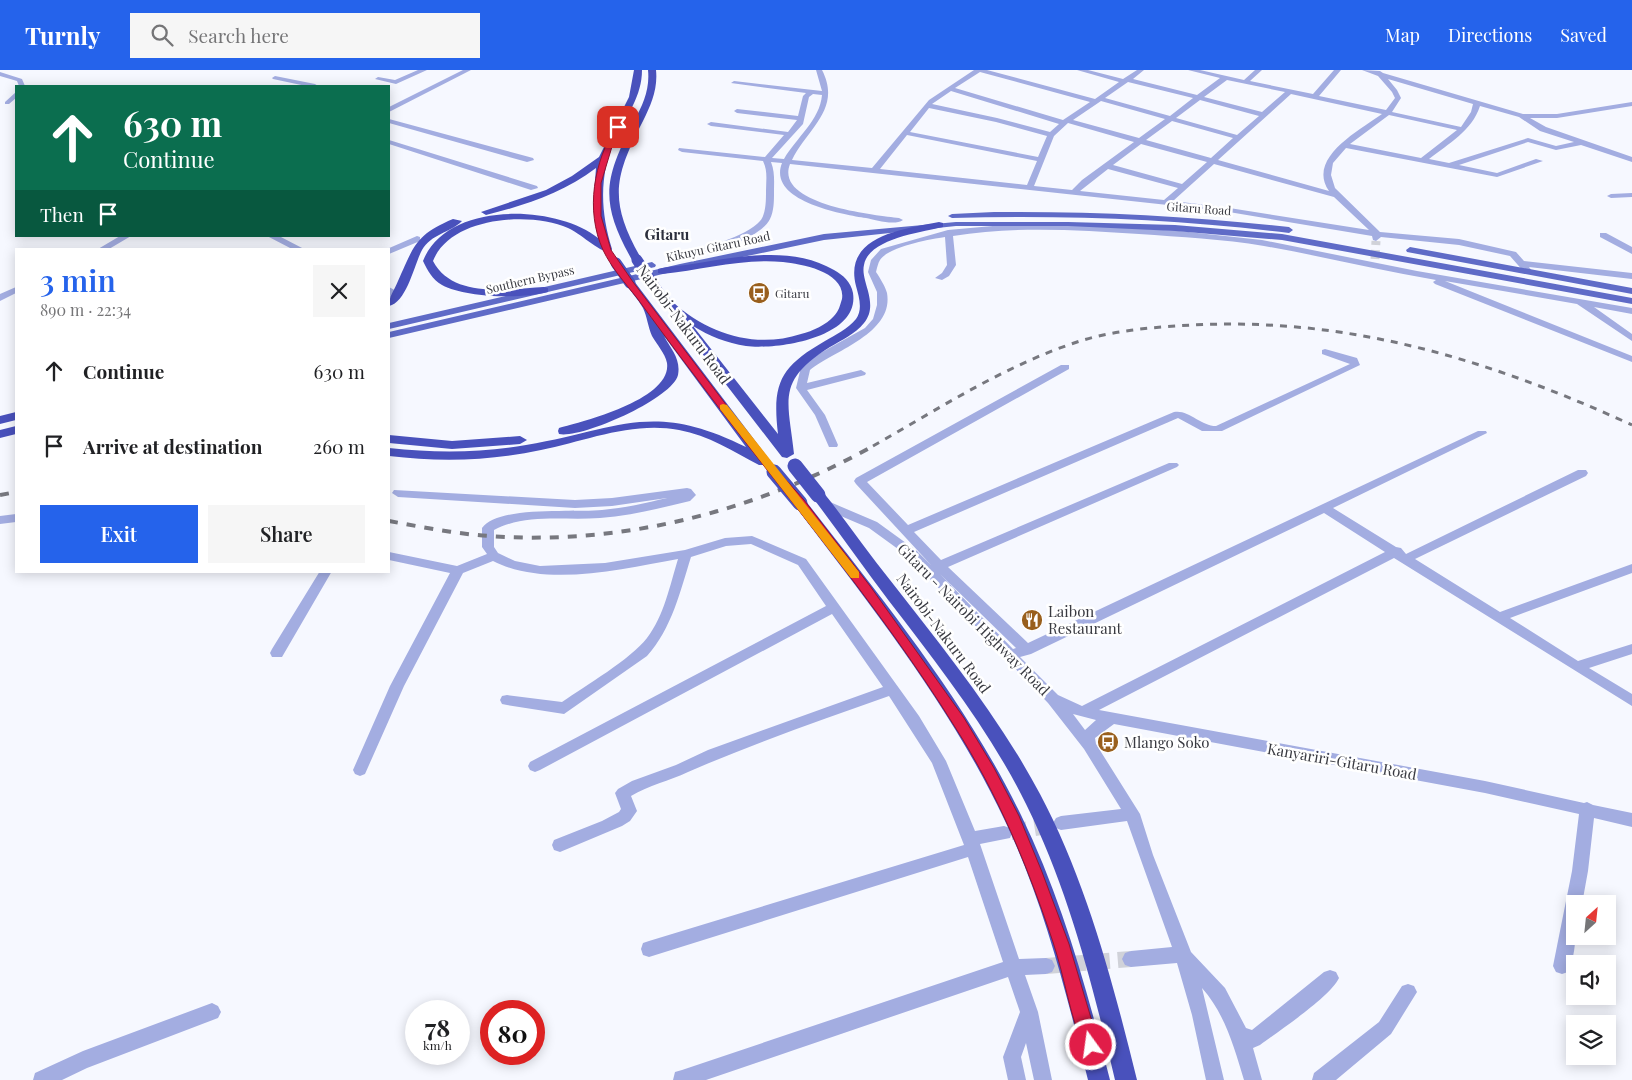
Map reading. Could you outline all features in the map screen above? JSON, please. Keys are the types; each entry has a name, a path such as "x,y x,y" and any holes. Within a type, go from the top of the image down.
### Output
{"highway":[{"path":"607,250 597,216 598,183 611,140 635,95 638,70"},
{"name":"Nairobi-Nakuru Road","path":"652,70 654,85 644,109 624,146 616,173 612,193 617,224 649,278 787,453 795,466 950,667 1014,764 1038,812 1084,926 1102,984 1126,1080"},
{"path":"390,302 406,281 416,251 423,242 438,230 464,218 550,193 581,175 605,157"},
{"path":"544,290 494,292 458,287 436,276 428,261 432,250 438,244 464,228 494,219 516,217 544,218 565,223 583,231 607,250"},
{"path":"787,453 782,388 786,376 801,361 848,332 862,318 866,305 858,267 862,257 873,246 890,238 944,229"},
{"name":"Nairobi-Nakuru Road","path":"607,250 649,309 769,467 800,503 928,676 993,780 1014,820 1061,944 1082,1011 1099,1080"},
{"path":"662,271 723,260 782,259 825,269 840,278 848,292 845,308 833,323 799,338 769,342 736,340 719,335 701,327 672,306"},
{"path":"390,439 452,445 526,440 599,421 644,402 666,385 671,378 673,366 667,349 658,337 649,309"},
{"path":"0,420 15,416"},
{"path":"390,452 438,457 488,454 542,446 621,427 666,424 687,427 715,437 769,467"},
{"path":"0,434 15,430"}],"main road":[{"name":"Gitaru Road","path":"760,241 899,220 1016,213 1111,214 1231,223 1357,241"},
{"name":"Gitaru Road","path":"944,229 1068,224 1175,228 1282,237 1632,301"},
{"name":"Kikuyu Gitaru Road","path":"390,335 662,271 824,237 944,229"},
{"name":"Southern Bypass","path":"390,326 760,241"},
{"path":"1366,242 1385,246"},
{"path":"1404,249 1632,290"}],"street":[{"path":"378,79 396,82 424,70"},
{"path":"390,110 464,70"},
{"path":"819,70 826,94 824,105 818,118 796,145 784,168 785,178 801,196 842,212 899,220"},
{"path":"875,170 927,105 948,88 979,70 1172,118 1240,138"},
{"path":"1080,70 1265,115"},
{"path":"1030,188 1051,135 1097,99 1141,70"},
{"path":"1191,70 1462,128"},
{"path":"1245,82 1259,70"},
{"path":"1314,97 1338,70"},
{"path":"1365,70 1377,71 1521,116 1547,131 1632,160"},
{"path":"1376,237 1328,183 1327,171 1331,160 1344,145 1387,113 1398,98 1396,91 1377,71"},
{"path":"0,74 20,80 22,85"},
{"path":"275,78 310,85"},
{"path":"1075,192 1225,78"},
{"path":"734,83 826,94"},
{"path":"948,88 1338,196"},
{"path":"766,160 797,127 806,96 812,92"},
{"path":"1166,203 1289,92"},
{"path":"7,103 15,95"},
{"path":"390,101 401,104"},
{"path":"1423,160 1462,128 1475,112 1477,103"},
{"path":"1521,116 1547,117 1632,104"},
{"path":"927,105 997,120 1051,135"},
{"path":"737,111 801,118"},
{"path":"1547,117 1552,124 1547,131"},
{"path":"390,121 530,160"},
{"path":"712,124 790,134"},
{"path":"906,133 1040,160"},
{"path":"1450,165 1528,140 1556,148 1580,143"},
{"path":"390,142 534,188"},
{"path":"1344,145 1499,175 1539,161"},
{"path":"682,150 1075,192 1276,216 1376,237 1432,239 1488,247 1513,254 1528,271"},
{"path":"678,259 758,229 765,222 770,203 770,166 766,160"},
{"path":"1107,166 1183,187"},
{"path":"1611,196 1632,194"},
{"path":"800,388 805,369 819,358 868,330 877,320 882,304 882,292 872,272 875,260 884,251 944,229 1058,227 1153,232 1262,243 1417,274 1578,300 1632,311"},
{"path":"939,278 949,274 953,269 944,229"},
{"path":"1603,235 1632,251"},
{"path":"104,248 125,237"},
{"path":"273,237 298,248"},
{"path":"390,251 416,239"},
{"path":"1375,259 1388,268"},
{"path":"1521,263 1632,276"},
{"path":"1417,274 1632,359"},
{"path":"0,298 15,290"},
{"path":"1578,300 1632,338"},
{"path":"906,531 1178,414 1206,429 1218,430 1355,365 1353,360 1344,356 1325,352"},
{"path":"1026,650 939,566 860,481 1065,367"},
{"path":"800,388 861,373"},
{"path":"800,388 820,415 834,445"},
{"path":"1010,655 1026,650 1482,433"},
{"path":"939,566 1173,465"},
{"path":"1082,712 1402,555 1582,472"},
{"path":"398,493 575,504 612,502 684,492 690,495 686,498 602,514 533,516 499,520 488,528 488,547 494,556 512,566 540,570 606,567 686,554 725,542 752,540 802,562 892,689 939,761 971,844 1029,1012 1043,1080"},
{"name":"Gitaru - Nairobi Highway Road","path":"822,500 874,525 913,554 1053,699 1089,745 1132,814"},
{"path":"1324,508 1402,555 1632,701"},
{"path":"0,520 15,518"},
{"path":"507,700 564,708 642,652 653,640 667,613 686,554"},
{"path":"390,556 458,570 494,556"},
{"path":"1498,617 1632,568"},
{"path":"360,770 397,686 458,570"},
{"path":"277,653 325,573"},
{"path":"535,766 833,608"},
{"path":"1578,666 1632,649"},
{"path":"560,845 616,822 626,815 628,811 624,793 637,785 681,769 713,754 892,689"},
{"name":"Kanyariri-Gitaru Road","path":"1053,699 1082,712 1485,787 1586,808 1632,820"},
{"path":"1089,745 1088,737 1093,730 1100,724 1113,718"},
{"path":"1562,966 1580,871 1586,808"},
{"path":"1062,823 1132,814 1144,855 1183,954 1201,1015 1215,1080"},
{"path":"649,949 1004,834"},
{"path":"1131,959 1183,954"},
{"path":"1183,954 1218,994 1240,1036 1253,1080"},
{"path":"682,1079 1013,967 1046,966"},
{"path":"1240,1036 1254,1039 1306,1000 1330,978"},
{"path":"1322,1080 1385,1028 1408,992"},
{"path":"42,1080 82,1060 212,1012"},
{"path":"1017,1080 1012,1057 1029,1012"}],"tunnel":[{"path":"1375,259 1376,241"},
{"path":"1011,832 1053,825"},
{"path":"1046,966 1131,959"}],"railway":[{"path":"873,446 998,375 1050,352 1077,342 1120,332 1193,325 1251,324 1308,328 1363,336 1418,348 1526,381 1632,425"},
{"path":"390,521 465,534 540,538 640,529 689,519 738,505 785,488 831,468 875,445"},
{"path":"0,495 15,492"}],"slow traffic":[{"path":"723,407 764,462 800,503 855,575"}],"place":[{"name":"Gitaru","path":"759,293"},
{"name":"Laibon Restaurant","path":"1032,620"},
{"name":"Mlango Soko","path":"1108,742"}],"district":[{"name":"Gitaru","path":"667,234"}],"route":[{"path":"618,127 605,157 598,183 596,200 597,216 607,250 764,462 800,503 866,589 959,722 989,772 1014,820 1061,944 1091,1045"}]}
